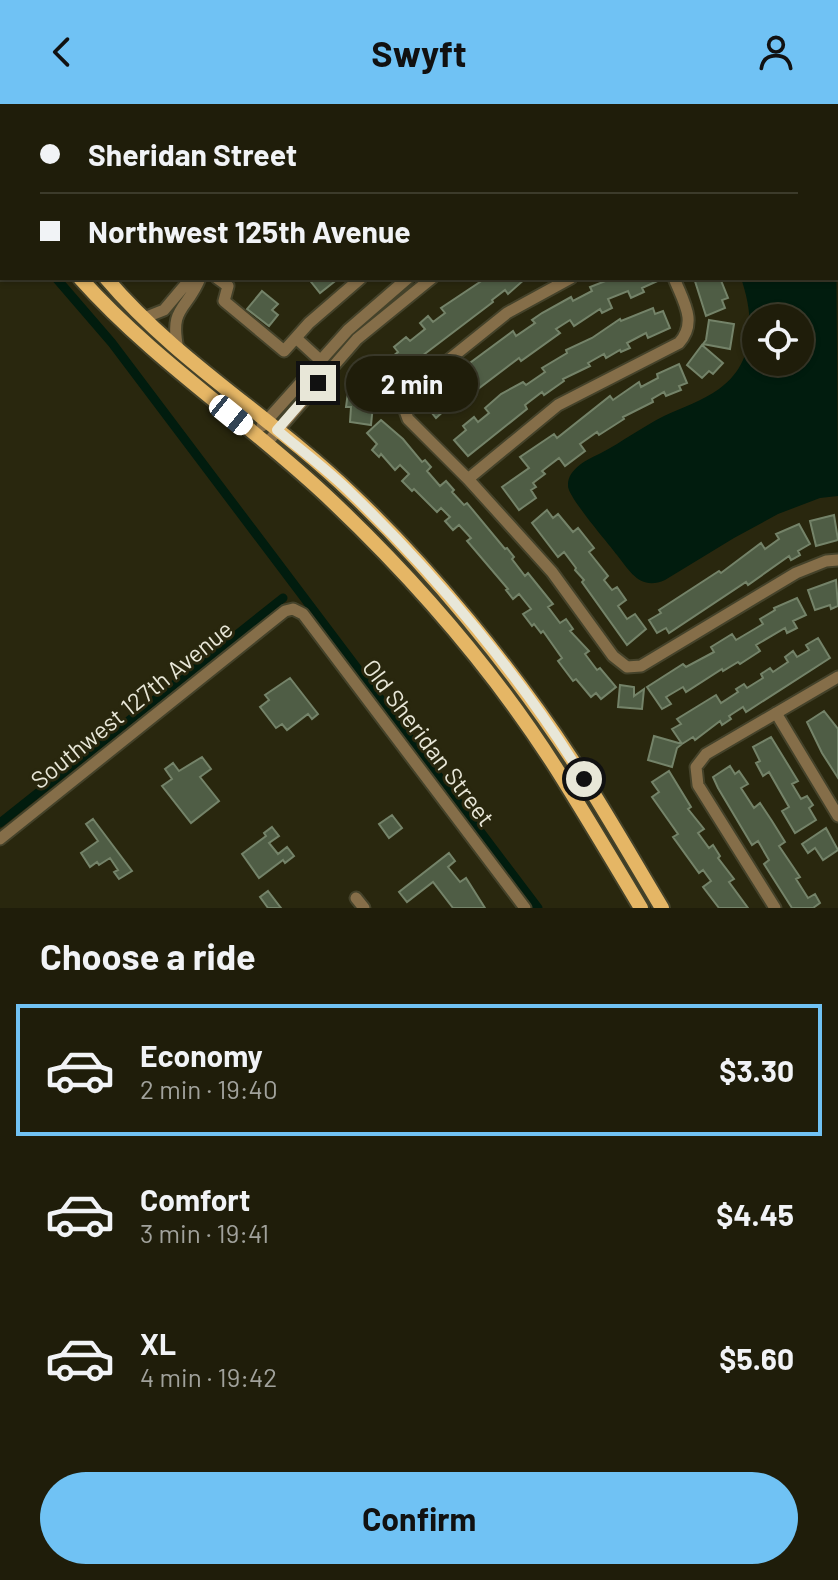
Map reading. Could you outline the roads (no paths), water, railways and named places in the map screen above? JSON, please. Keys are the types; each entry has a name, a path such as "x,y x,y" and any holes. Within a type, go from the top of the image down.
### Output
{"main road":[{"path":"82,280 164,361 333,501 406,574 499,687 555,766 641,908"},
{"path":"108,280 178,349 351,492 422,566 517,681 570,757 662,908"}],"street":[{"path":"144,318 164,310 189,280"},
{"path":"178,349 174,328 176,317 199,280"},
{"path":"220,280 228,286 224,301 284,351 309,323 359,280"},
{"path":"272,425 320,360 348,330 406,280"},
{"path":"567,280 507,313 477,335 405,395 403,405 408,419 468,479 552,572 613,656 627,667 641,666 796,573 826,561 838,560"},
{"path":"468,479 558,405 679,343 687,334 690,320 675,280"},
{"path":"260,439 416,283"},
{"path":"296,338 320,360"},
{"name":"Southwest 127th Avenue","path":"0,839 285,611 293,609"},
{"name":"Old Sheridan Street","path":"293,609 303,614 525,908"},
{"path":"775,908 698,785 696,767 706,754 838,677"},
{"path":"776,713 838,816"}],"waterway":[{"path":"58,280 112,343 538,908"},
{"path":"0,823 283,598"}]}
